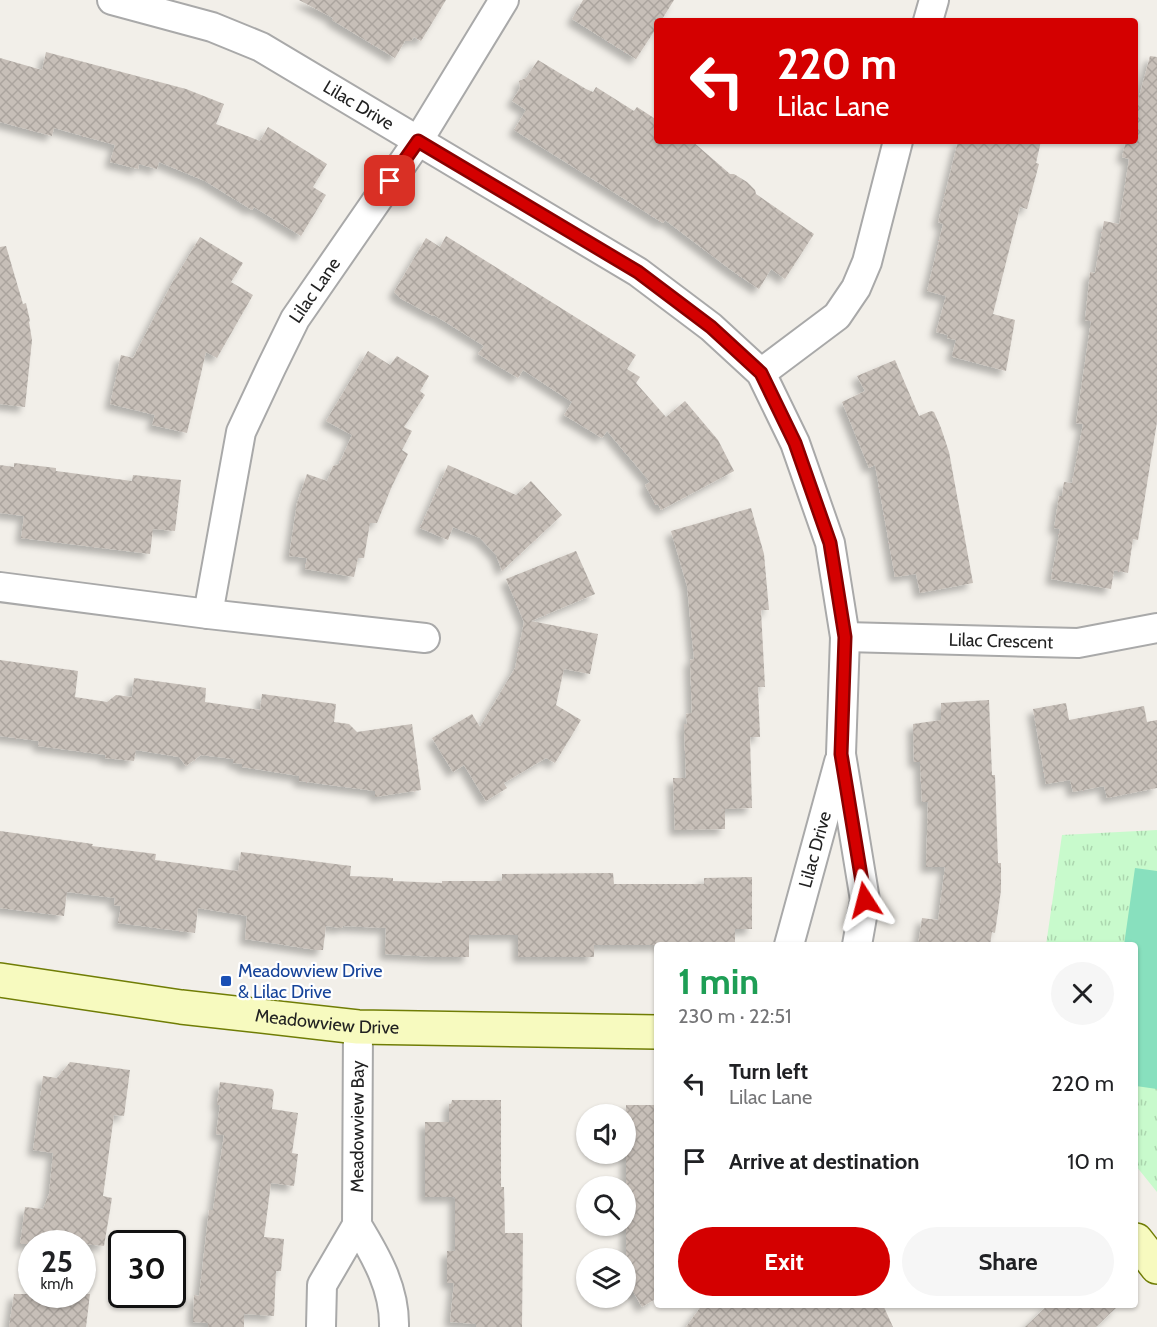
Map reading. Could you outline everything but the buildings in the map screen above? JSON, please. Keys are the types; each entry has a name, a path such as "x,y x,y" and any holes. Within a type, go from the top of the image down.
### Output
{"street":[{"name":"Lilac Drive","path":"112,0 212,27 261,47 638,272 711,327 761,373 795,443 830,543 845,637 841,754 865,900 858,942"},
{"name":"Lilac Lane","path":"208,614 241,432 295,319 418,141 504,0"},
{"path":"929,18 934,0"},
{"path":"761,373 837,316 856,288 867,261 897,144"},
{"path":"0,587 208,614 425,638"},
{"name":"Lilac Crescent","path":"845,637 1078,643 1157,628"},
{"name":"Lilac Drive","path":"790,942 841,754"},
{"name":"Meadowview Drive","path":"0,980 181,1007 358,1027 654,1032"},
{"name":"Meadowview Bay","path":"321,1327 322,1285 357,1225 358,1027"},
{"path":"357,1225 379,1261 390,1294 394,1327"},
{"path":"1138,1243 1157,1267"}],"green space":[{"path":"1157,830 1157,1192 1138,1168 1138,942 1046,942 1062,835"},
{"path":"1135,868 1157,871 1157,1089 1138,1086 1138,942 1124,942"}],"place":[{"name":"Meadowview Drive & Lilac Drive","path":"226,981"}],"route":[{"path":"390,181 418,141 638,272 711,327 761,373 795,443 830,543 845,637 841,754 865,900"}]}
